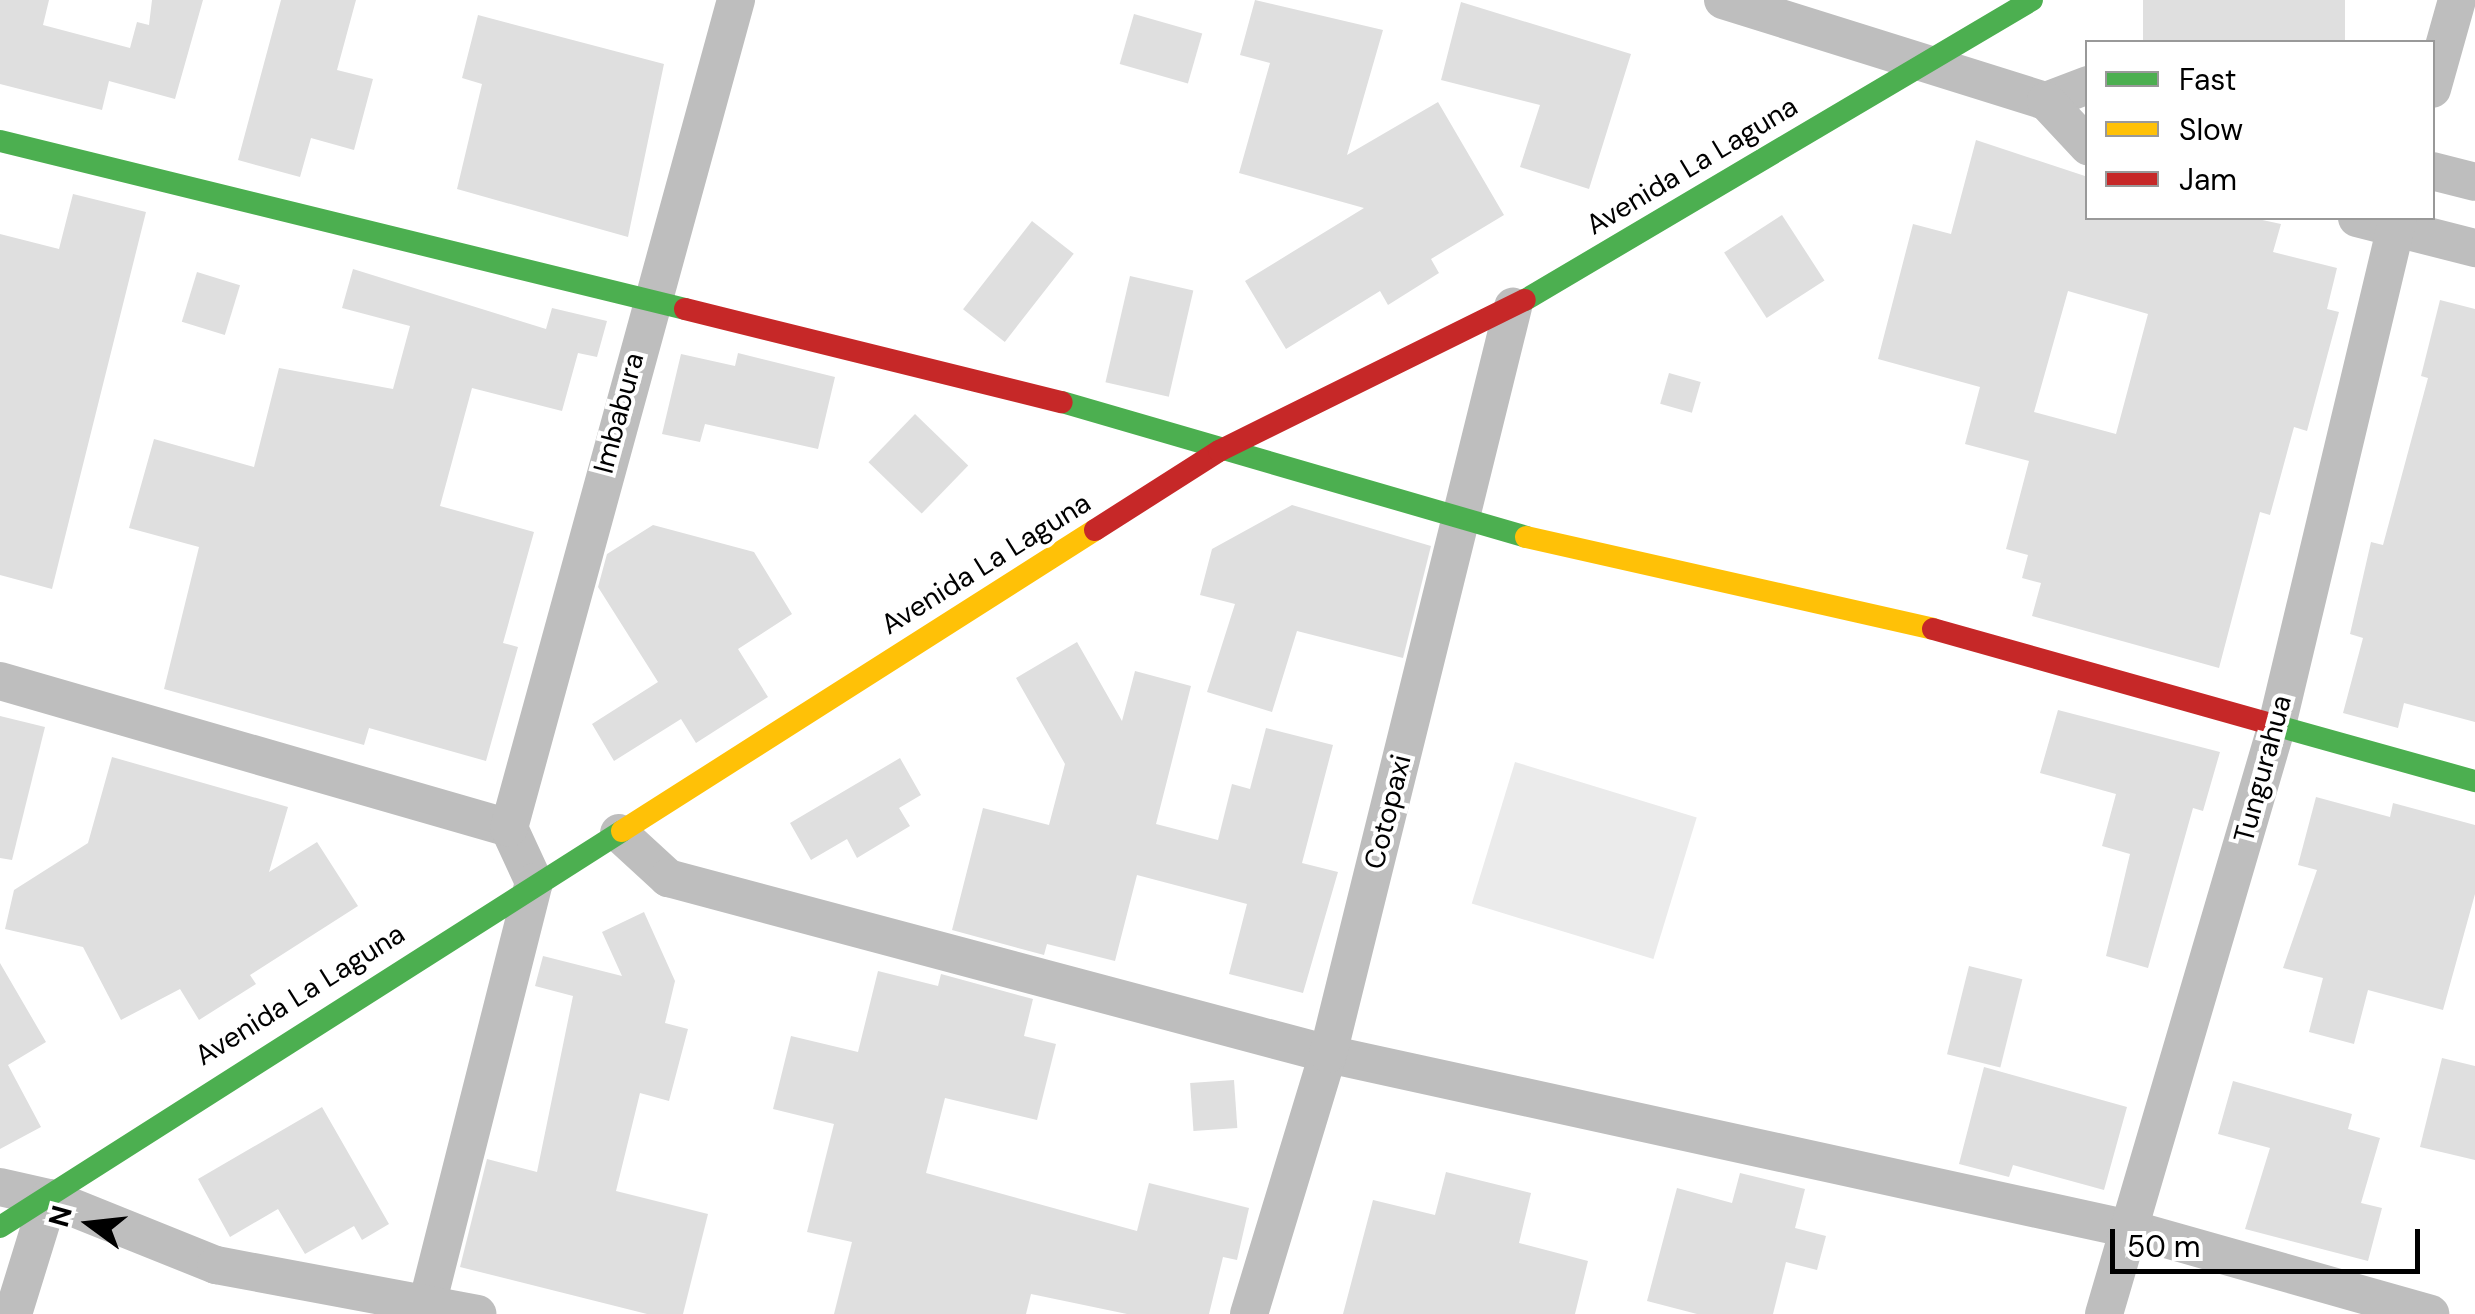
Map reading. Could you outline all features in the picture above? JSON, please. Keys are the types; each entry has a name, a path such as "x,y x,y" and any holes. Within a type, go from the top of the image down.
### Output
{"street":[{"name":"Imbabura","path":"509,828 650,297 736,0"},
{"path":"1724,0 2046,101 2085,143"},
{"name":"Avenida La Laguna","path":"0,1227 534,882 618,833 1219,451 1513,307 2032,0"},
{"path":"2435,79 2457,0"},
{"path":"2046,101 2085,86"},
{"path":"0,141 650,297 1118,416 1219,451 1458,523 1857,608 2475,781"},
{"path":"2435,172 2475,182"},
{"path":"2396,222 2475,248"},
{"name":"Tungurahua","path":"2104,1314 2134,1230 2277,725 2396,222"},
{"name":"Cotopaxi","path":"1249,1314 1328,1054 1513,307"},
{"path":"0,681 509,828 534,882 424,1309"},
{"path":"618,833 668,878 1328,1054 2134,1230 2430,1314"},
{"path":"0,1187 49,1198 216,1264 424,1309 477,1314"},
{"path":"13,1314 49,1198"}],"shaded area":[{"path":"1515,762 1697,818 1653,959 1472,904"}],"building":[{"path":"0,0 49,0 43,25 130,48 137,22 149,25 152,0 203,0 175,99 109,81 102,110 0,84"},
{"path":"281,0 356,0 337,70 373,79 354,150 311,138 300,177 238,160"},
{"path":"1255,0 1383,30 1347,155 1438,102 1504,215 1431,259 1439,273 1388,305 1380,291 1286,349 1245,281 1364,208 1239,173 1270,63 1240,55"},
{"path":"2143,0 2345,0 2345,40 2143,40"},
{"path":"1461,2 1631,54 1589,189 1520,167 1540,105 1441,80"},
{"path":"1134,14 1202,34 1188,84 1120,64"},
{"path":"478,15 664,64 628,237 457,189 482,84 462,78"},
{"path":"1976,140 2085,176 2085,220 2262,220 2281,224 2273,252 2337,268 2327,309 2339,312 2307,431 2294,427 2270,515 2260,512 2219,668 2032,616 2041,583 2022,578 2028,555 2006,549 2029,461 1965,444 1980,387 1878,359 1913,224 1951,234","holes":["2068,291 2148,314 2116,434 2034,412"]},
{"path":"73,194 146,212 52,589 0,575 0,234 59,249"},
{"path":"1782,215 1824,280 1767,318 1724,253"},
{"path":"1032,221 1074,254 1005,342 963,309"},
{"path":"353,269 546,329 552,308 607,321 597,357 578,353 562,411 472,388 440,506 534,532 503,643 518,647 486,761 369,728 364,745 164,689 199,547 129,528 154,439 254,467 279,368 393,389 410,326 342,308"},
{"path":"197,272 240,285 225,335 182,322"},
{"path":"1130,276 1193,291 1169,397 1105,382"},
{"path":"2440,300 2475,309 2475,722 2404,703 2398,728 2343,713 2363,638 2350,634 2371,542 2383,545 2428,378 2421,376"},
{"path":"738,353 835,377 818,449 705,424 700,442 662,434 681,354 735,366"},
{"path":"1669,373 1701,382 1692,413 1660,404"},
{"path":"915,414 968,465 922,514 868,462"},
{"path":"1292,505 1431,546 1403,658 1297,631 1272,712 1207,692 1235,604 1200,595 1212,549"},
{"path":"653,525 754,552 792,614 738,649 768,697 696,743 681,719 614,761 592,724 658,682 598,587 607,554"},
{"path":"1077,642 1122,721 1135,671 1191,686 1156,824 1218,840 1232,784 1250,789 1266,728 1333,745 1302,863 1338,872 1303,993 1229,974 1247,904 1137,875 1115,961 1047,944 1044,955 952,930 983,808 1049,825 1065,764 1016,678"},
{"path":"2058,710 2220,752 2203,811 2193,808 2148,968 2106,956 2130,854 2102,846 2116,794 2040,773"},
{"path":"0,716 45,727 12,860 0,858"},
{"path":"112,757 288,807 269,872 317,842 358,906 250,975 256,984 199,1020 180,989 121,1020 83,947 5,929 14,890 88,843"},
{"path":"900,758 921,795 899,808 910,826 857,858 847,839 811,860 790,823"},
{"path":"2316,797 2390,817 2393,803 2475,825 2475,894 2443,1010 2368,990 2354,1044 2309,1032 2323,978 2283,968 2317,870 2298,865"},
{"path":"644,912 675,981 665,1023 688,1029 669,1101 640,1093 616,1191 708,1214 683,1314 647,1314 460,1267 487,1159 537,1172 573,996 535,986 543,956 622,976 602,932"},
{"path":"0,963 46,1042 8,1065 41,1127 0,1149"},
{"path":"1969,966 2022,979 2000,1068 1947,1054"},
{"path":"878,971 938,986 941,974 1033,999 1024,1036 1056,1044 1037,1120 945,1098 926,1173 1137,1231 1149,1183 1249,1208 1237,1260 1223,1257 1209,1314 1127,1314 1031,1294 1026,1314 834,1314 852,1242 807,1232 834,1124 773,1109 791,1036 858,1052"},
{"path":"2442,1058 2475,1066 2475,1160 2420,1147"},
{"path":"1984,1067 2127,1107 2104,1190 2013,1165 2009,1177 1959,1164"},
{"path":"1234,1080 1237,1128 1193,1131 1190,1083"},
{"path":"2233,1081 2352,1114 2348,1129 2380,1138 2361,1203 2382,1208 2368,1261 2245,1229 2270,1148 2218,1134"},
{"path":"322,1107 389,1224 362,1240 354,1226 305,1254 278,1209 230,1237 198,1179"},
{"path":"1446,1172 1531,1193 1519,1243 1588,1261 1575,1314 1343,1314 1373,1200 1435,1215"},
{"path":"1740,1173 1805,1189 1795,1228 1826,1236 1817,1270 1786,1262 1773,1314 1697,1314 1647,1301 1677,1188 1732,1203"}],"traffic: fast":[{"path":"1525,300 2032,0"},
{"path":"0,141 685,309"},
{"path":"1062,402 1526,537"},
{"path":"2274,725 2475,781"},
{"path":"0,1227 622,831"}],"traffic: slow":[{"path":"622,831 1095,530"},
{"path":"1526,537 1933,629"}],"traffic: jam":[{"path":"1095,530 1219,451 1525,300"},
{"path":"685,309 1062,402"},
{"path":"1933,629 2274,725"}]}
